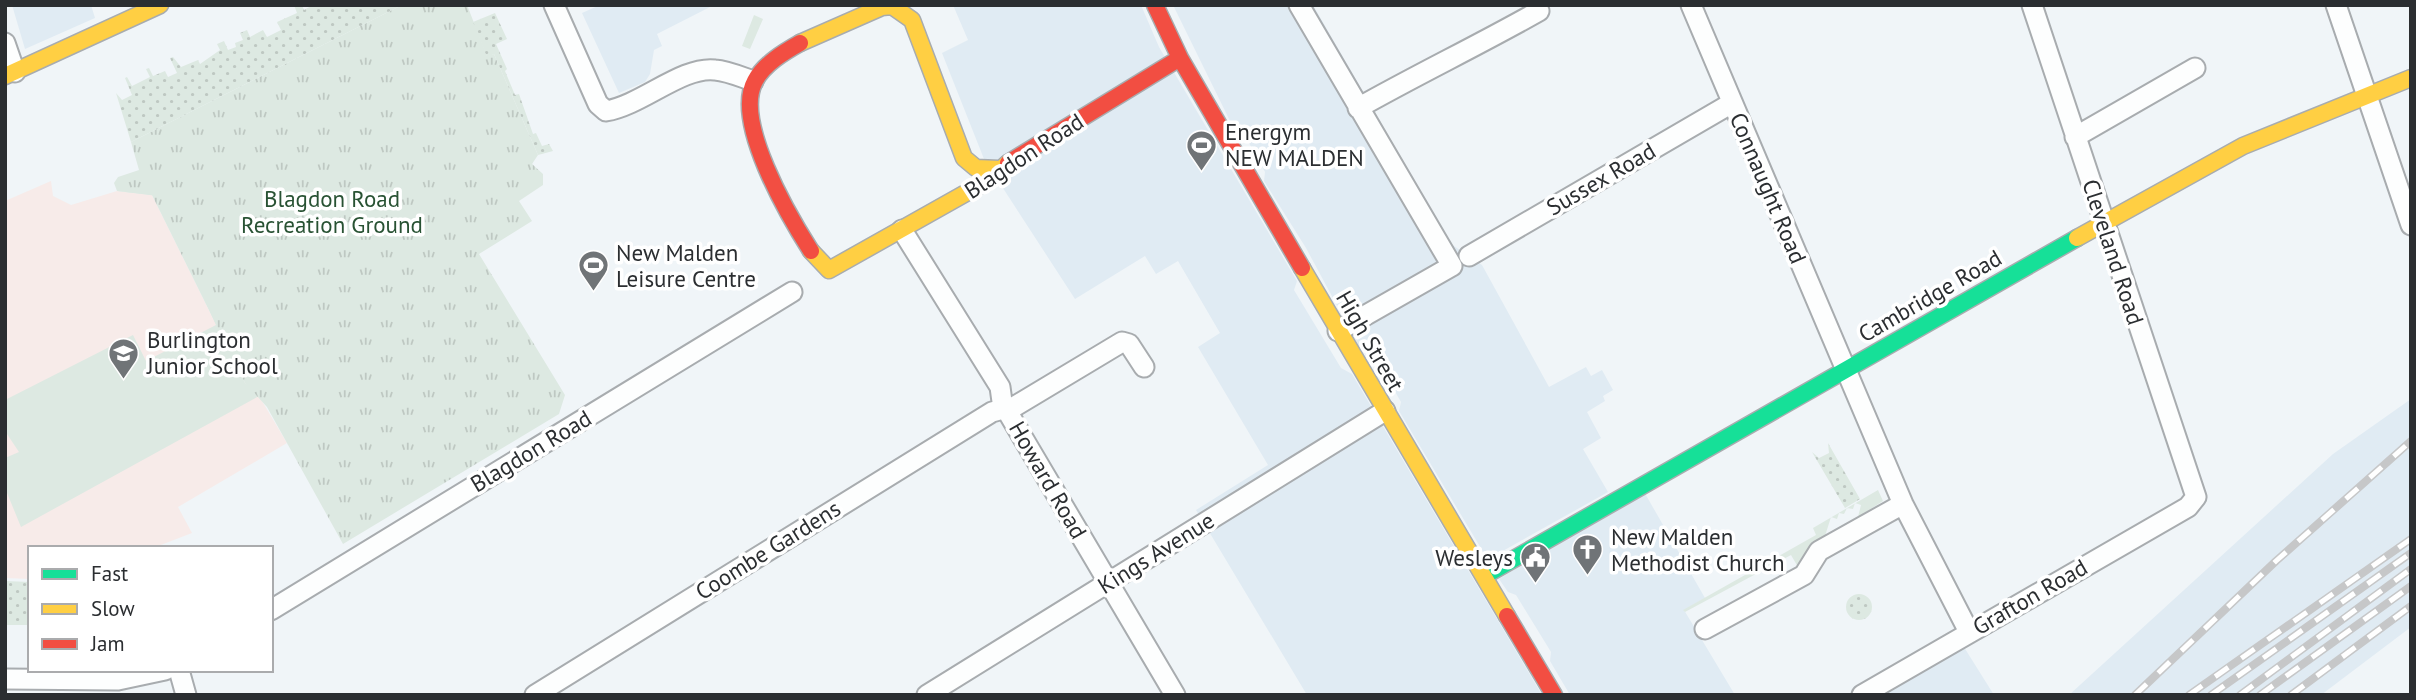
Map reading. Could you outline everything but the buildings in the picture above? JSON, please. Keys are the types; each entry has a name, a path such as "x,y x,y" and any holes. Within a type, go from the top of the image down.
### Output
{"street":[{"path":"5,43 10,74 160,5"},
{"path":"554,5 602,109 610,111 650,96 699,70 715,70 753,81 765,66 800,43 881,7 892,6 912,20 964,158 976,168 999,169"},
{"name":"High Street","path":"1155,5 1180,58 1554,695"},
{"path":"1299,5 1452,266 1338,331"},
{"name":"Connaught Road","path":"1691,5 1903,505 1969,632"},
{"name":"Cleveland Road","path":"2032,5 2196,497"},
{"path":"2336,5 2411,225"},
{"path":"1358,108 1438,63 1466,53 1539,11"},
{"name":"Blagdon Road","path":"753,81 748,99 756,140 795,223 817,259 829,270 989,180 999,169 1180,58"},
{"path":"2075,137 2195,68"},
{"name":"Cambridge Road","path":"1484,576 2243,146 2411,78"},
{"name":"Sussex Road","path":"1469,256 1732,103"},
{"name":"Howard Road","path":"902,230 1000,387 1005,410 1175,695"},
{"name":"Blagdon Road","path":"273,609 792,292"},
{"name":"Coombe Gardens","path":"535,695 992,412 1005,410 1122,342 1129,344 1144,367"},
{"name":"Kings Avenue","path":"927,695 1385,411"},
{"name":"Grafton Road","path":"1862,695 2188,507 2196,497"},
{"path":"1705,629 1804,575 1819,551 1903,505"},
{"path":"5,680 118,680 155,672"},
{"path":"180,672 186,695"}],"shaded area":[{"path":"12,5 91,5 95,18 25,49"},
{"path":"600,5 714,5 657,34 662,46 654,50 650,74 645,82 619,93 582,13"},
{"path":"953,5 1141,5 1159,47 1297,281 1294,290 1341,368 1352,374 1542,695 1307,695 1196,510 1268,465 1198,347 1220,333 1178,261 1156,274 1145,256 1075,299 984,159 942,53 968,40"},
{"path":"1173,5 1313,5 1451,244 1482,265 1549,387 1586,367 1591,376 1602,370 1613,390 1603,396 1605,401 1587,412 1601,438 1583,449 1608,492 1492,557 1485,555 1399,411 1401,402 1382,369 1361,350 1306,248 1264,181 1265,172 1239,125 1230,121"},
{"name":"Burlington Junior School","path":"51,181 53,196 71,205 117,191 152,195 245,383 259,396 287,443 178,507 192,533 158,546 28,546 28,579 5,578 5,201"},
{"path":"2411,399 2411,627 2321,695 2069,695 2333,454"},
{"path":"1643,490 1705,598 1684,610 1735,695 1570,695 1550,661 1551,652 1516,595 1508,592 1499,579"},
{"path":"1962,644 1994,695 1874,695"}],"green space":[{"path":"294,5 302,5 304,10 313,5 402,5 131,142 116,93 122,100 132,95 125,78 127,77 132,86 150,77 146,69 149,68 153,76 165,71 168,77 177,73 170,58 173,57 181,67 198,60 200,64 220,50 217,44 224,41 228,50 236,47 235,43 243,40 240,33 247,30 250,37 263,30 267,37 281,30 277,22 297,13"},
{"name":"Blagdon Road Recreation Ground","path":"402,5 467,5 487,56 494,54 538,155 532,164 543,174 543,185 519,201 532,221 479,254 565,395 559,414 343,544 267,407 245,383 152,195 117,191 114,183 118,177 139,170 131,142"},
{"path":"495,13 507,39 496,44 515,95 519,94 533,134 536,133 542,146 549,144 553,151 538,155 494,54 487,57 473,22"},
{"path":"754,15 763,19 750,49 742,46"},
{"path":"117,191 158,193 245,383 274,404 259,396 21,527 5,488 5,458 19,452 5,431 5,400 133,335 146,361 216,325 158,196"},
{"path":"1828,443 1860,499 1845,508 1812,452 1819,458 1829,453"},
{"path":"1878,490 1883,501 1858,517 1861,505 1855,503"},
{"path":"1847,508 1844,514 1839,513 1837,519 1832,517"},
{"path":"1831,518 1825,536 1798,567 1791,555 1685,612 1683,610 1816,535 1813,528"},
{"path":"5,581 28,582 28,625 5,625"},
{"path":"1859,594 1868,598 1872,607 1868,616 1859,620 1850,616 1846,607 1850,598"}],"railway":[{"path":"2135,695 2276,561 2411,441"},
{"path":"2189,695 2411,539"},
{"path":"2211,695 2411,553"},
{"path":"2240,695 2411,569"},
{"path":"2260,695 2411,586"},
{"path":"2291,695 2411,606"}],"traffic: fast":[{"path":"1484,576 2077,238"}],"traffic: slow":[{"path":"5,76 160,5"},
{"path":"800,43 882,7 892,6 912,20 964,158 976,168 999,169"},
{"path":"2077,238 2243,146 2411,78"},
{"path":"811,251 829,270 989,180 1008,163"},
{"path":"1302,268 1507,616"}],"traffic: jam":[{"path":"1155,5 1180,58 1302,268"},
{"path":"800,43 775,59 755,81 750,98 751,119 766,168 789,215 811,251"},
{"path":"1008,163 1180,58"},
{"path":"1507,616 1554,695"}],"place":[{"name":"Energym NEW MALDEN","path":"1202,172"},
{"name":"New Malden Leisure Centre","path":"593,293"},
{"name":"Burlington Junior School","path":"124,380"},
{"name":"New Malden Methodist Church","path":"1588,577"},
{"name":"Wesleys","path":"1536,585"}]}
